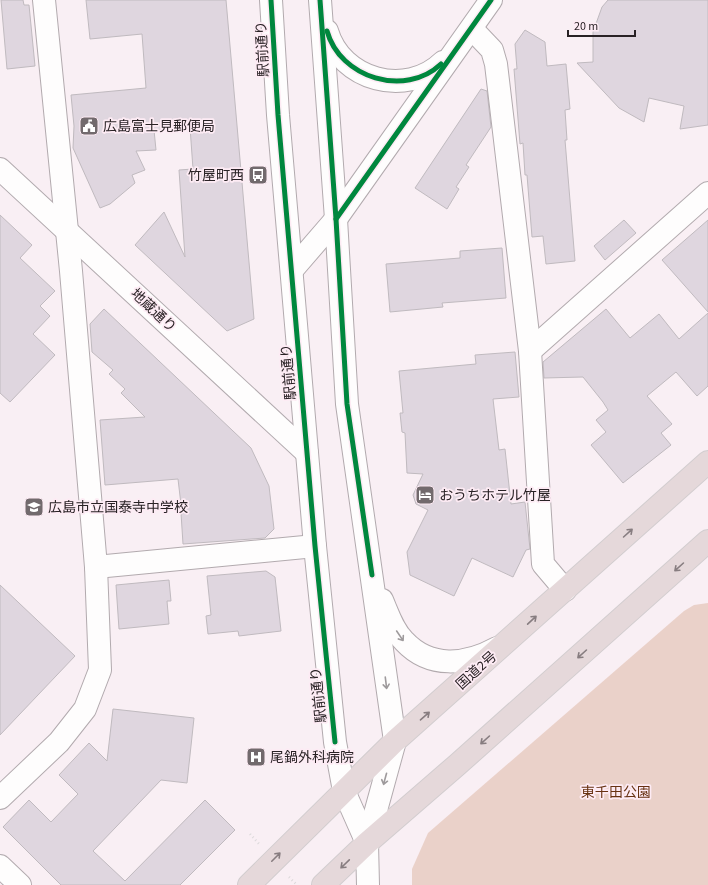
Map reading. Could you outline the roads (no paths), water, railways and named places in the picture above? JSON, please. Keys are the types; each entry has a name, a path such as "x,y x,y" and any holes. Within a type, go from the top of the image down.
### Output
{"highway":[{"name":"国道2号","path":"249,885 395,741 507,643 708,462"},
{"path":"324,885 367,843 704,551"}],"street":[{"path":"0,798 59,742 85,709 100,670 96,567 67,229 44,0"},
{"name":"駅前通り","path":"271,0 278,116 315,546 335,742 344,791 367,843"},
{"path":"292,270 336,219 491,0"},
{"path":"321,7 330,43 349,66 376,80 405,82 434,71 456,51"},
{"path":"321,7 347,404 395,741 367,843 368,885"},
{"path":"472,28 492,50 496,64 530,351 543,564 565,590"},
{"name":"地蔵通り","path":"0,169 67,229 307,453"},
{"path":"530,351 708,193"},
{"path":"96,567 315,546"},
{"path":"372,575 389,619 404,641 426,657 453,663 479,658 507,643"},
{"path":"0,866 20,885"}],"place":[{"name":"広島富士見郵便局","path":"89,126"},
{"name":"竹屋町西","path":"258,175"},
{"name":"おうちホテル竹屋","path":"425,495"},
{"name":"広島市立国泰寺中学校","path":"34,507"},
{"name":"尾鍋外科病院","path":"256,757"}],"park label":[{"name":"東千田公園","path":"616,792"}]}
